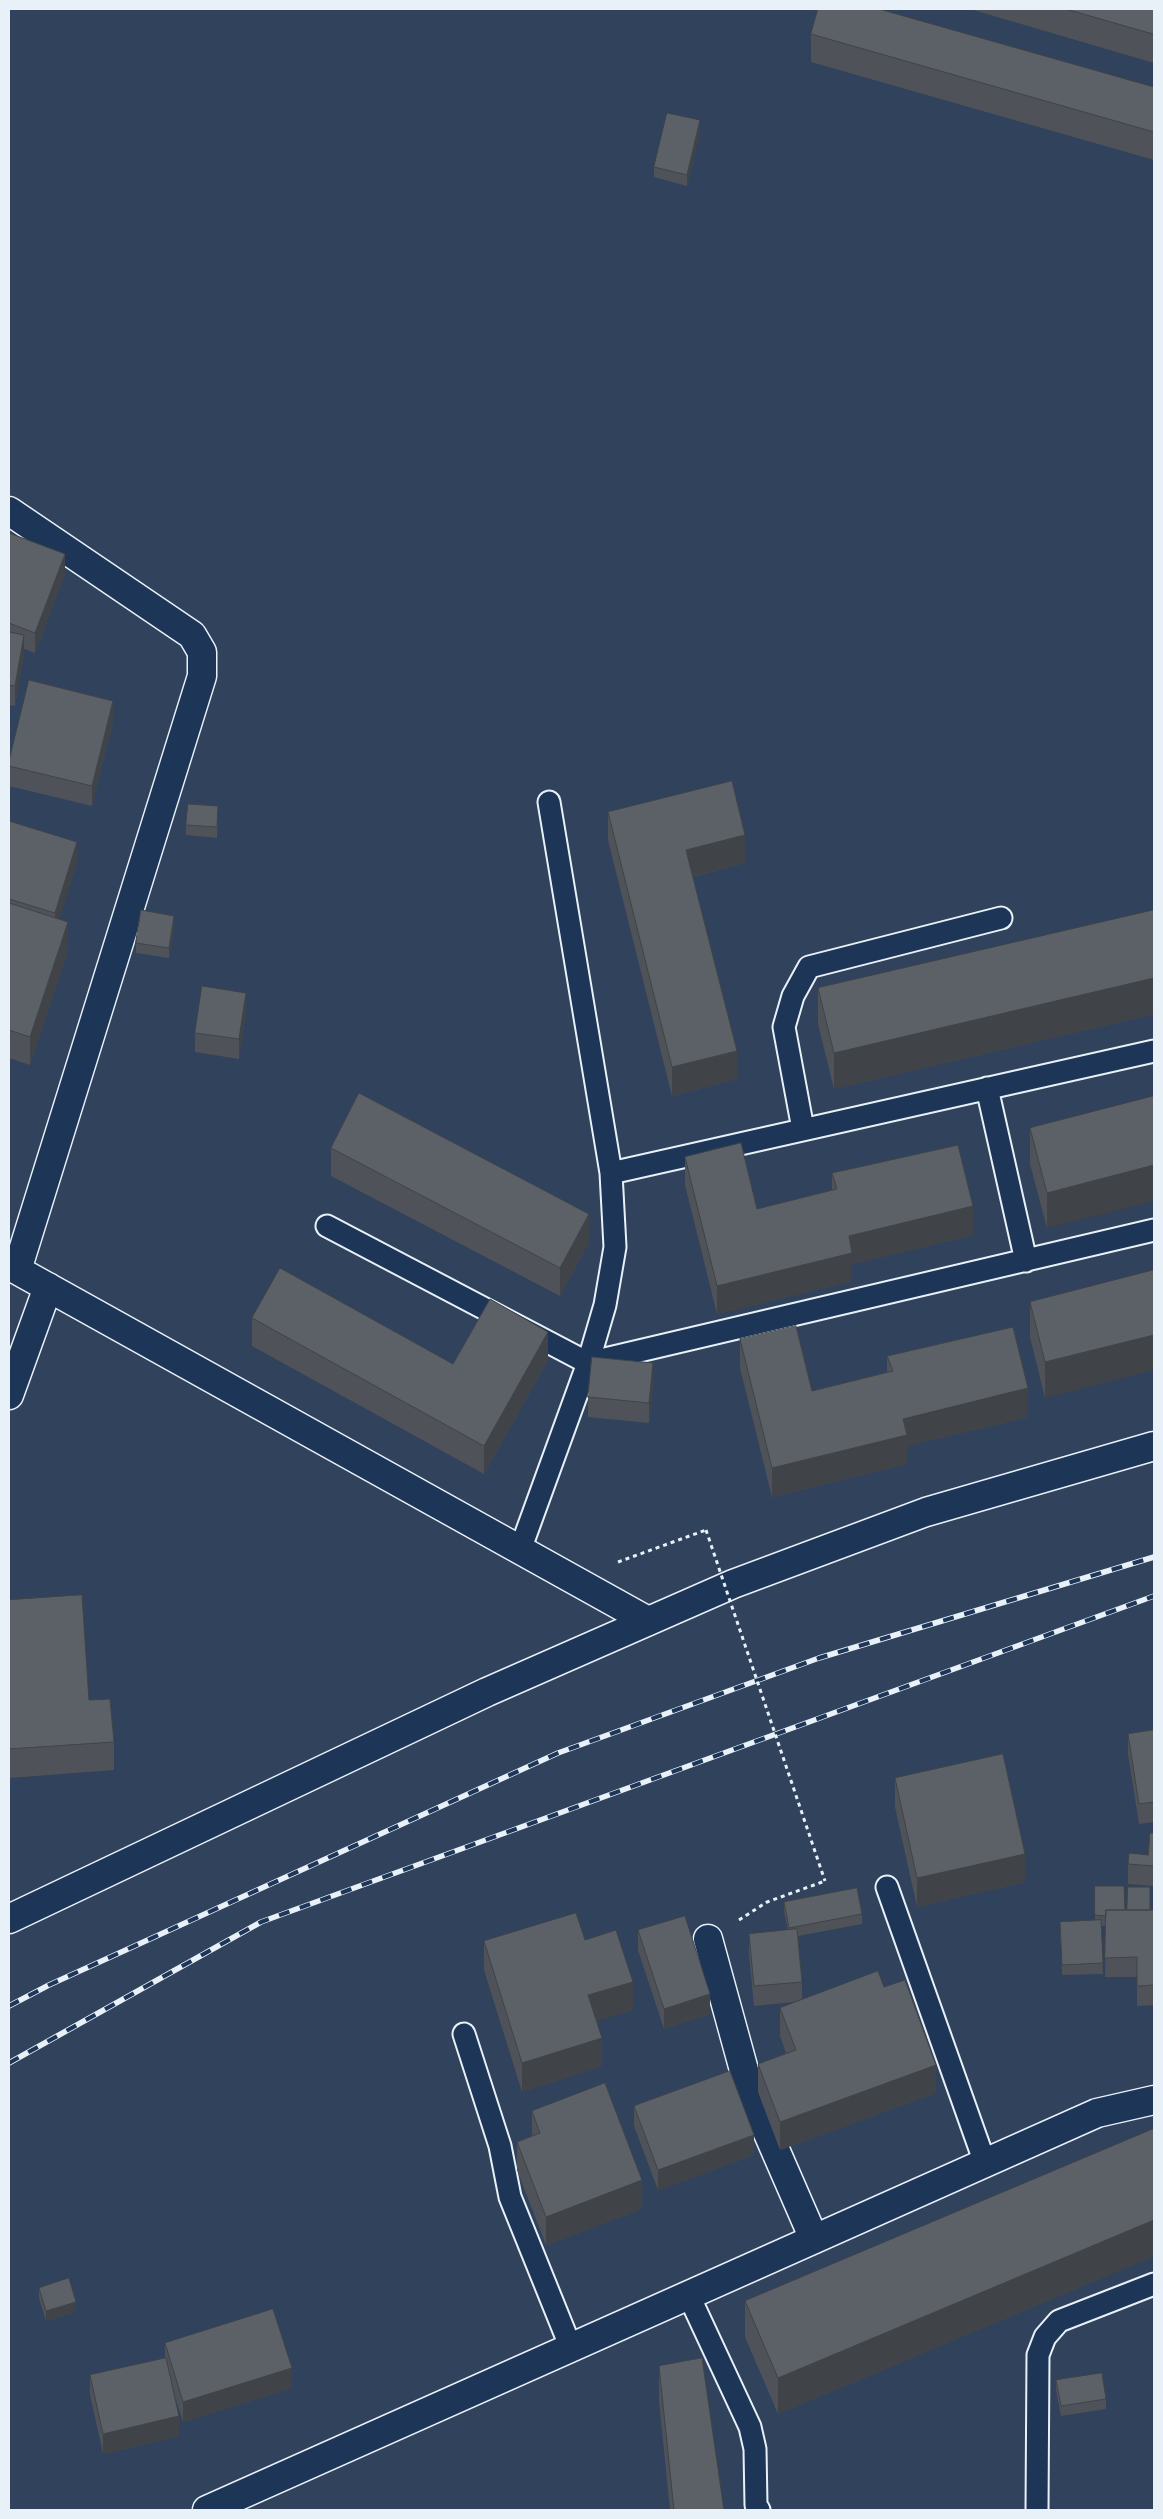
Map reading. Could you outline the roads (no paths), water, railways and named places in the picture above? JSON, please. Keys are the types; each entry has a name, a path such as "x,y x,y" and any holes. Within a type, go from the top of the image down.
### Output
{"street":[{"path":"9,510 192,635 202,652 202,676 13,1266 648,1621"},
{"path":"9,1395 48,1287"},
{"path":"9,1919 487,1692 733,1584 926,1512 1154,1446"},
{"path":"708,1939 750,2092 814,2240"},
{"path":"207,2510 1097,2113 1154,2100"}],"lane":[{"path":"520,1550 588,1363 605,1305 615,1247 610,1173 549,802"},
{"path":"803,1129 784,1027 793,996 809,967 1001,918"},
{"path":"610,1173 1154,1051"},
{"path":"987,1088 1026,1261"},
{"path":"327,1226 588,1363 1154,1230"},
{"path":"887,1887 985,2163"},
{"path":"464,2034 500,2146 510,2197 572,2348"},
{"path":"1036,2510 1038,2355 1045,2337 1059,2321 1154,2284"},
{"path":"689,2296 750,2427 755,2449 756,2505 759,2510"}],"railway":[{"path":"9,2006 49,1985 558,1753 819,1658 1154,1557"},
{"path":"9,2063 261,1922 1154,1596"}]}
